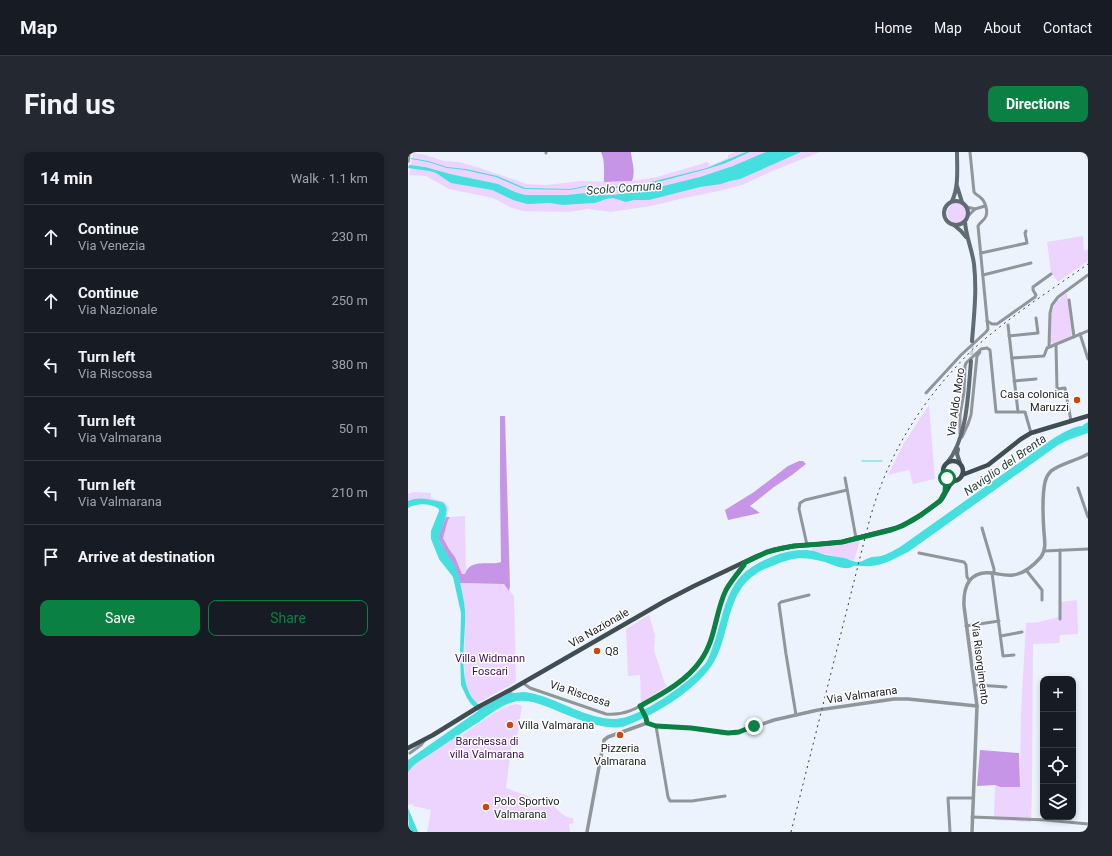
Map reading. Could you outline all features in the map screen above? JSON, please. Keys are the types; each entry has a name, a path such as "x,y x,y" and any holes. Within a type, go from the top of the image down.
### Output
{"main road":[{"path":"957,152 957,186 952,201 946,207 944,216 948,222 954,225 967,239"},
{"path":"954,225 960,225 965,222 969,215 967,207 962,202 957,186"},
{"path":"952,201 962,202"},
{"path":"965,222 967,239 973,255 975,272 972,341"},
{"name":"Via Aldo Moro","path":"960,464 958,454 959,442 968,400 971,361"},
{"path":"946,477 954,481 970,471 985,467 1031,433 1088,417"},
{"name":"Via Aldo Moro","path":"948,463 959,442"},
{"path":"945,492 946,477 943,470 948,463 954,461 968,468 976,467 997,458"},
{"path":"960,464 963,470 962,475"},
{"name":"Via Nazionale","path":"409,750 480,706 665,601 773,550 794,546 828,544 896,528 912,521 936,504 942,499 945,492 954,481"}],"street":[{"path":"926,393 961,355 987,331 978,226 986,216 985,206 982,199 974,192 970,152"},
{"path":"408,160 409,154"},
{"path":"969,215 975,209 985,206"},
{"path":"967,207 975,209"},
{"path":"981,253 1027,243 1026,231"},
{"path":"983,275 1031,264"},
{"path":"987,321 995,325 999,324 1035,297 1036,295 1033,287 1051,274"},
{"path":"1049,348 1050,312 1052,305 1058,297 1088,275"},
{"path":"1069,300 1074,337"},
{"path":"1009,336 1038,333 1036,318"},
{"path":"1008,325 1018,412"},
{"path":"1012,358 1044,356 1046,349 1088,331"},
{"path":"1080,334 1088,359"},
{"path":"1056,345 1057,389 1065,388 1070,421"},
{"path":"959,442 971,415 978,356 984,348"},
{"path":"959,442 965,366 966,363 984,348 988,348 990,350 996,412 1026,412 1031,433"},
{"path":"1014,381 1036,379"},
{"path":"919,553 964,562 966,565 967,577 970,580 979,573 993,573 1008,576 1022,573 1036,562 1044,551 1044,500 1046,479 1049,473 1088,454"},
{"path":"845,478 856,538"},
{"path":"1078,488 1088,517"},
{"path":"807,545 799,509 800,503 805,500 847,490"},
{"path":"982,528 994,568 993,573 1004,656 1014,654"},
{"path":"1044,551 1088,549"},
{"path":"1060,550 1060,619"},
{"name":"Via Riscossa","path":"522,683 530,688 606,714 620,714 641,707 683,678 702,659 712,636 726,590 744,563"},
{"path":"1026,570 1042,590 1042,600"},
{"name":"Via Risorgimento","path":"970,580 966,586 963,598 977,706 972,832"},
{"path":"796,715 779,604 781,602 810,595"},
{"path":"966,626 999,621"},
{"path":"1001,636 1022,632"},
{"path":"975,686 1006,687"},
{"name":"Via Valmarana","path":"647,723 656,726 691,728 732,733 747,730 757,725 774,720 818,710 899,699 977,706"},
{"path":"587,832 604,740 619,732 647,723 641,707"},
{"path":"656,726 667,794 670,801 692,801 725,796"},
{"path":"950,832 948,798 973,798"},
{"path":"972,817 1040,819"},
{"path":"1052,820 1088,824"}],"green space":[{"path":"735,152 820,152 742,185 651,206 611,212 588,209 569,212 523,211 512,208 493,198 449,189 426,176 409,175 413,153 426,155 444,161 459,162 527,184 547,185 581,181 632,181 657,177 708,162 709,166 728,158 728,155"},
{"path":"957,203 964,206 967,213 964,220 957,223 950,220 947,213 950,206"},
{"path":"1083,236 1084,251 1088,249 1088,261 1058,282 1051,272 1047,242"},
{"path":"1067,293 1072,335 1053,344 1050,342 1051,314 1056,303"},
{"path":"929,405 935,479 913,484 909,470 888,475 904,443"},
{"path":"414,492 431,493 431,498 445,502 449,508 447,516 446,517 447,512 442,502 429,499 408,501 408,494"},
{"path":"465,516 466,570 465,574 462,574 455,557 443,538 450,517"},
{"path":"860,540 854,561 812,551 812,547 828,546"},
{"name":"Villa Widmann Foscari","path":"460,583 504,584 514,596 516,682 476,704 467,689 465,680 465,610"},
{"path":"1077,600 1078,634 1060,635 1059,643 1033,644 1031,822 994,820 995,786 1020,787 1021,712 1026,623 1039,622 1058,617 1061,602"},
{"path":"649,615 655,635 654,650 665,684 667,686 641,703 640,675 628,676 626,629"},
{"name":"Barchessa di villa Valmarana","path":"518,704 522,706 516,743 512,742 506,788 552,805 564,815 573,818 574,823 569,824 570,832 427,832 431,810 413,806 413,804 408,805 408,772 417,763 459,735 461,736 504,708"}],"shaded area":[{"path":"601,152 631,152 634,170 632,181 604,182 604,163"},
{"path":"500,416 505,416 509,591 504,584 460,583 458,575 439,540 439,535 446,517 450,517 443,538 455,557 462,574 465,574 471,566 476,564 501,562"},
{"path":"799,461 803,461 806,464 750,506 760,513 728,520 725,510 754,492 788,466"},
{"path":"980,750 1019,753 1020,787 1001,787 995,785 977,786"}],"water":[{"path":"746,152 750,152 726,163 647,185 605,189 585,187 570,190 524,189 496,177 465,170 447,168 428,162 411,159 428,161 447,167 466,169 497,176 525,188 570,189 585,186 629,186 647,183 707,168"},
{"path":"766,152 801,152 740,179 721,184 700,187 649,200 634,200 626,202 613,198 595,203 563,205 550,203 527,204 513,200 492,190 451,183 436,173 430,171 408,168 409,165 425,167 498,184 525,195 567,195 586,193 612,195 639,192 700,177 733,166"},
{"path":"1088,422 1088,433 1058,445 908,552 894,559 876,565 853,566 845,568 817,560 798,558 779,563 758,573 740,590 735,600 721,645 711,667 690,688 664,707 650,715 625,726 607,727 585,722 529,701 512,702 495,711 418,762 408,772 408,760 478,710 471,704 461,685 461,613 453,577 439,559 431,539 431,531 439,509 424,504 415,505 408,508 408,501 425,499 442,502 447,509 439,540 458,572 465,610 465,677 468,689 474,700 483,707 511,692 528,692 594,716 615,719 637,713 650,707 676,690 704,665 712,649 731,590 746,571 757,564 780,554 800,550 811,550 854,562 861,562 870,557 886,554 900,547 1054,438 1072,428 1083,426"},
{"path":"408,808 418,832 409,832"}],"waterway":[{"path":"862,461 882,461"}],"tunnel":[{"path":"971,361 972,342"}],"railway":[{"path":"791,832 869,522 882,482 899,446 920,411 946,378 969,353 1018,313 1088,264"}],"place":[{"name":"Casa colonica Maruzzi","path":"1077,400"},
{"name":"Q8","path":"597,651"},
{"name":"Villa Valmarana","path":"510,725"},
{"name":"Pizzeria Valmarana","path":"620,735"},
{"name":"Polo Sportivo Valmarana","path":"486,807"}],"route":[{"path":"754,726 736,733 728,733 691,728 653,726 647,723 640,706 667,690 683,678 702,659 712,636 726,590 744,563 773,550 794,546 842,542 902,526 912,521 940,501 945,492 946,477 947,478"}],"water label":[{"name":"Scolo Comuna","path":"624,188"},
{"name":"Naviglio del Brenta","path":"1005,465"}]}
